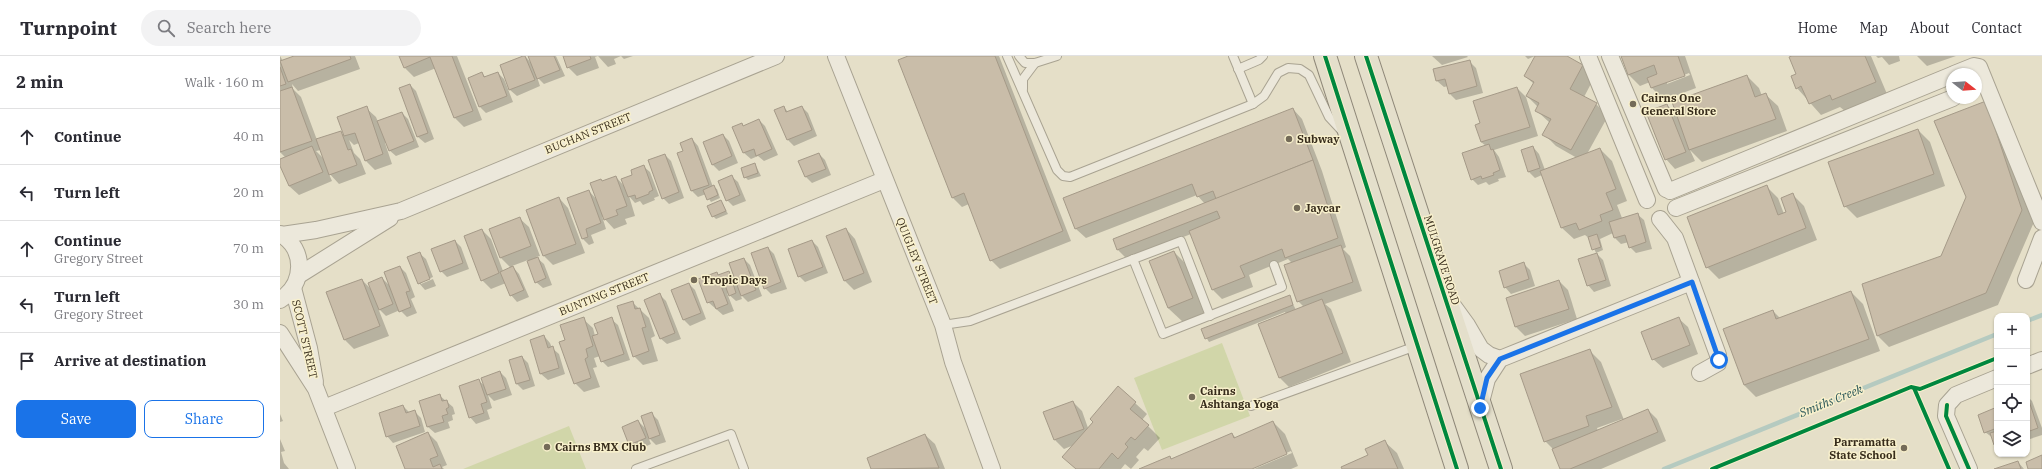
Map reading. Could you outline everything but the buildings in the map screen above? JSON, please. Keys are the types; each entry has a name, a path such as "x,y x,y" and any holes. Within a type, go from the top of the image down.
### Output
{"main road":[{"path":"1325,56 1457,469"},
{"name":"MULGRAVE ROAD","path":"1366,56 1500,469"}],"street":[{"name":"BUCHAN STREET","path":"281,235 316,230 401,211 776,56"},
{"name":"QUIGLEY STREET","path":"836,56 884,180 943,324 953,362 992,469"},
{"path":"1588,56 1647,200 1647,205 1651,214 1670,213 1946,101"},
{"path":"1610,56 1668,190 1676,198 1670,213 1675,238 1719,360 1716,366 1700,373"},
{"path":"1647,200 1656,190 1668,190 1946,77"},
{"path":"1982,89 2042,222"},
{"name":"BUNTING STREET","path":"324,408 884,180"},
{"name":"BUCHAN STREET","path":"280,300 296,281 401,211"},
{"name":"SCOTT STREET","path":"281,235 291,243 298,256 296,281 316,389"},
{"path":"2026,280 2042,238"},
{"path":"1480,408 1487,378 1500,359 1692,282"},
{"path":"1443,292 1467,324 1481,349 1489,355 1500,359"},
{"name":"SCOTT STREET","path":"280,333 316,389 347,469"},
{"path":"2030,365 2042,360"},
{"path":"1969,469 1946,416 1947,405 1956,395 1994,379"}],"lane":[{"path":"1007,56 1057,170 1064,176 1070,177 1253,104 1264,96 1278,73 1288,68 1300,69 1308,74 1314,82 1329,117 1352,142"},
{"path":"1019,56 1025,63 1036,64 1057,56"},
{"path":"1233,56 1253,104"},
{"path":"1238,69 1259,60 1262,56"},
{"path":"1022,91 1023,79 1036,64"},
{"path":"943,324 970,321 1180,240 1210,316"},
{"path":"1133,259 1163,334 1282,287 1274,265"},
{"path":"1251,406 1417,346"},
{"path":"636,469 731,434 744,469"}],"green space":[{"name":"Cairns Ashtanga Yoga","path":"1222,343 1250,416 1162,450 1134,378"},
{"name":"Cairns BMX Club","path":"569,426 586,469 463,469"}],"waterway":[{"name":"Smiths Creek","path":"2030,320 2042,315"},
{"name":"Smiths Creek","path":"1664,469 1994,335"}],"cycle path":[{"path":"1325,56 1457,469"},
{"path":"1366,56 1501,469"},
{"path":"1712,469 1911,387 1920,389 1994,359"},
{"path":"1914,388 1949,469"},
{"path":"1947,405 1946,416 1969,469"}],"place":[{"name":"Cairns One General Store","path":"1633,104"},
{"name":"Subway","path":"1289,139"},
{"name":"Jaycar","path":"1297,208"},
{"name":"Tropic Days","path":"694,280"},
{"name":"Cairns Ashtanga Yoga","path":"1192,397"},
{"name":"Cairns BMX Club","path":"547,447"},
{"name":"Parramatta State School","path":"1904,448"}],"route":[{"path":"1480,408 1487,378 1500,359 1692,282 1719,360"}]}
